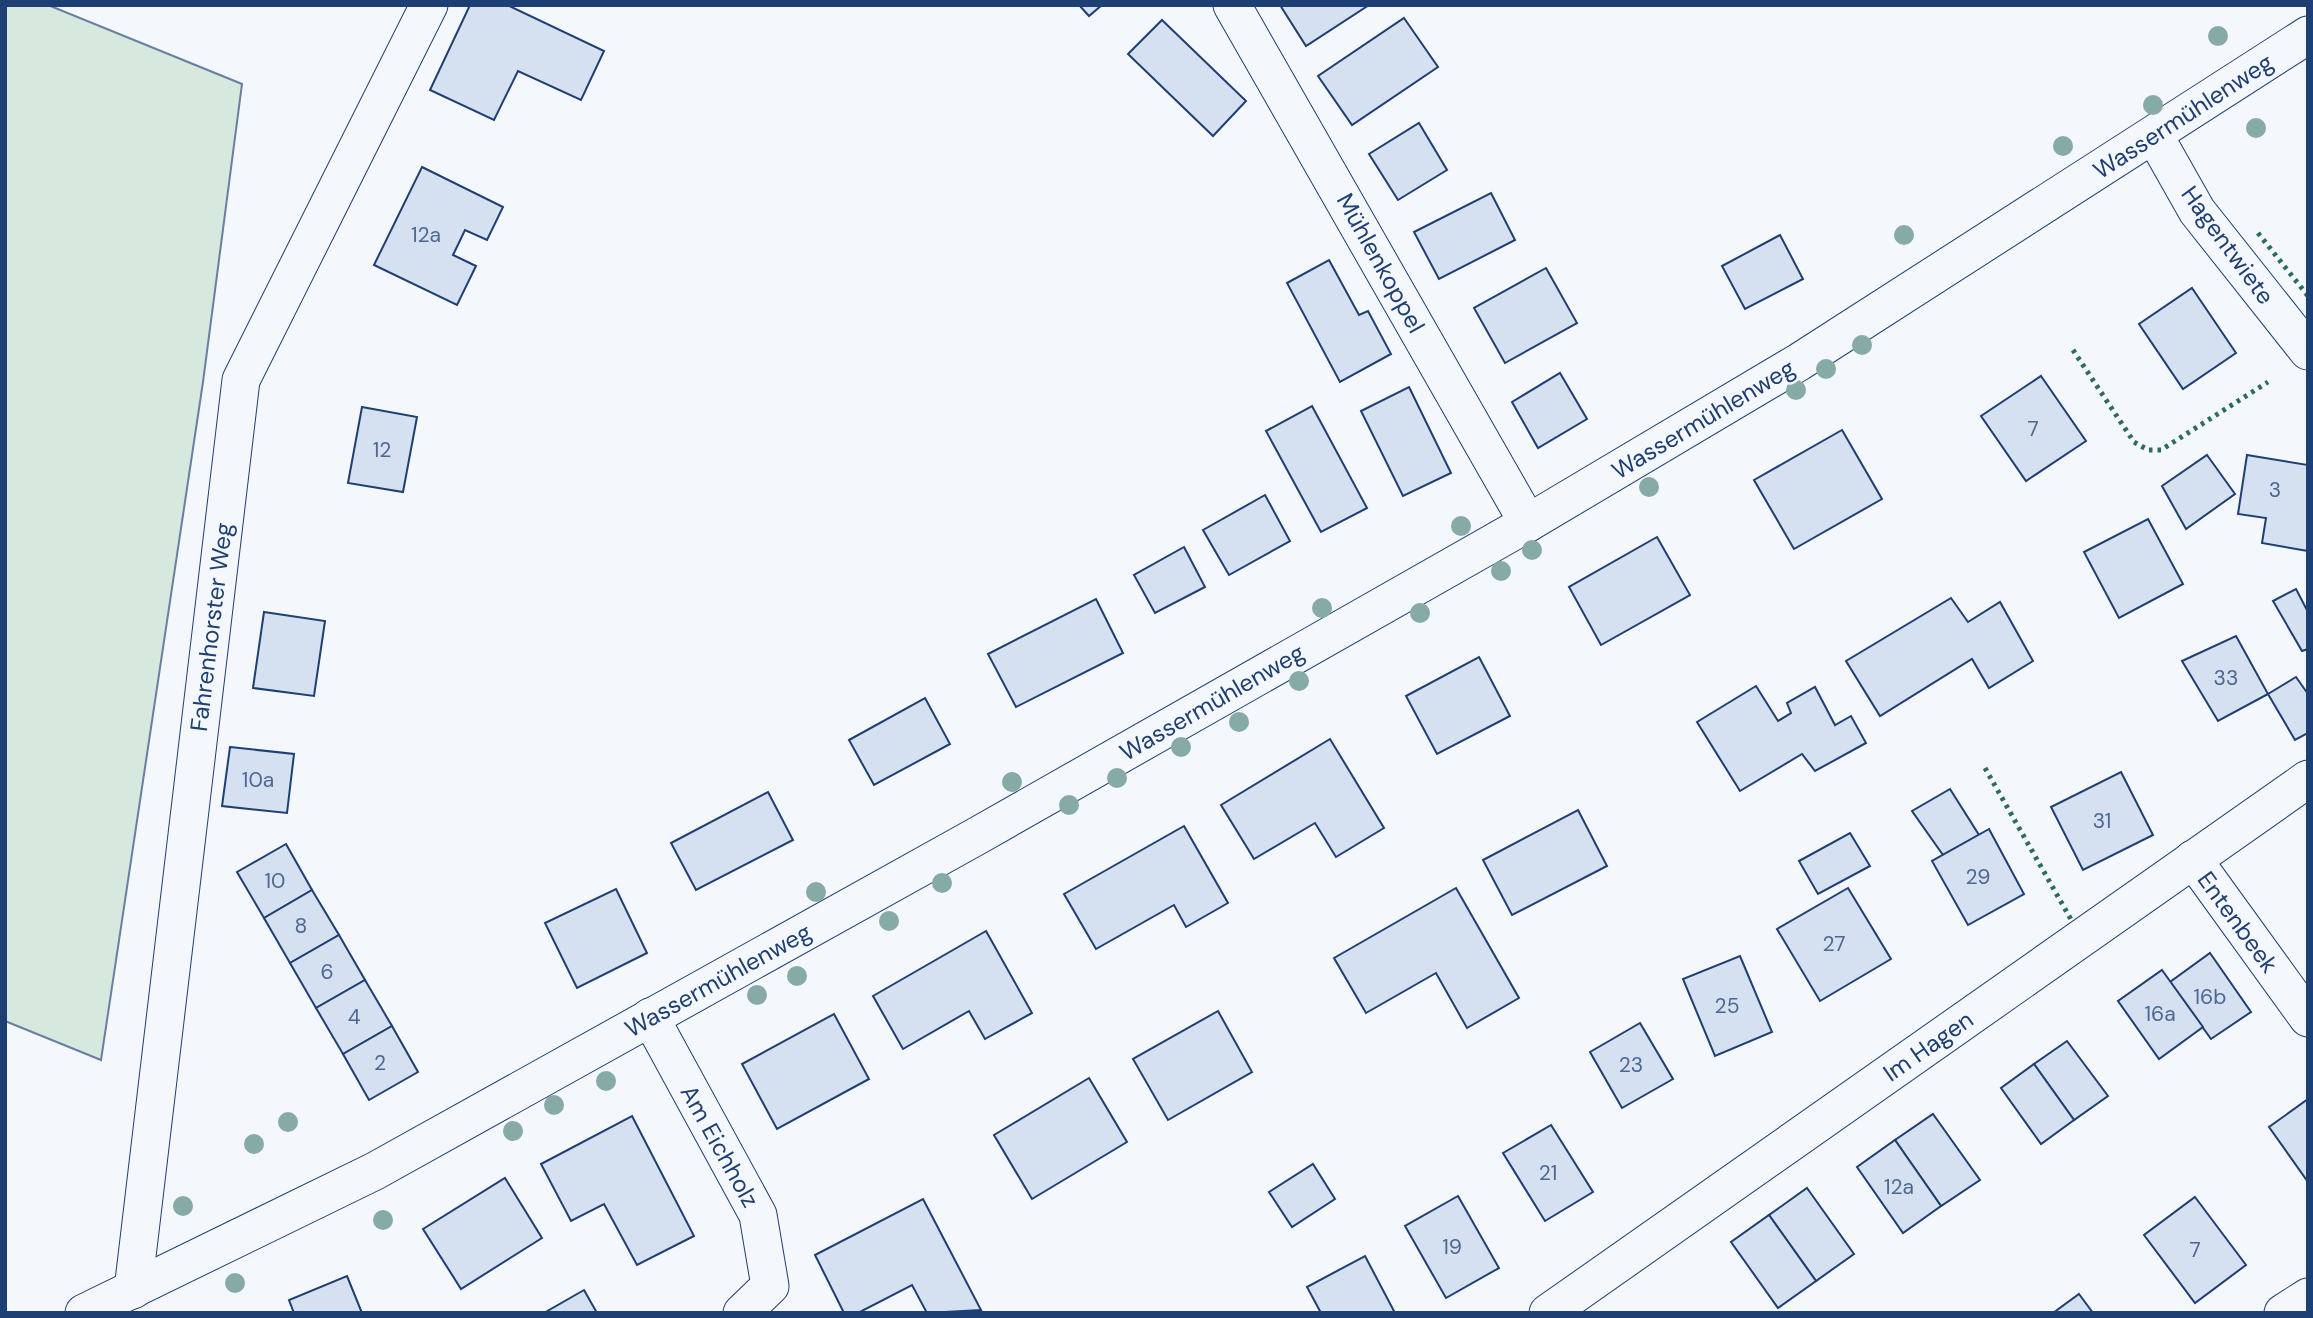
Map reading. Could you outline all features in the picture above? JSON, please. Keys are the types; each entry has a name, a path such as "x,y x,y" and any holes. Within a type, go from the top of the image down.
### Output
{"street":[{"name":"Fahrenhorster Weg","path":"133,1290 240,380 429,5"},
{"name":"Mühlenkoppel","path":"1232,5 1528,523"},
{"name":"Wassermühlenweg","path":"84,1313 374,1171 1528,523 1799,362 2308,35"},
{"name":"Hagentwiete","path":"2154,135 2197,211 2308,351"},
{"name":"Im Hagen","path":"1548,1313 2308,779"},
{"name":"Entenbeek","path":"2193,859 2308,1018"},
{"name":"Am Eichholz","path":"650,1017 758,1215 770,1286 742,1313"},
{"path":"2283,1313 2308,1297"}],"shaded area":[{"path":"5,5 48,5 242,84 203,382 101,1060 5,1021"}],"building":[{"path":"470,5 507,5 604,51 581,100 518,71 494,120 430,90"},
{"path":"1079,5 1102,5 1089,16"},
{"path":"1280,5 1369,5 1306,46"},
{"path":"1404,18 1438,67 1352,125 1318,76"},
{"path":"1162,20 1246,101 1213,136 1128,54"},
{"path":"1419,123 1447,170 1398,200 1369,154"},
{"path":"422,167 503,207 487,240 465,230 453,255 476,266 457,305 374,265"},
{"path":"1491,193 1515,240 1439,279 1414,232"},
{"path":"1780,235 1803,279 1745,309 1722,266"},
{"path":"1329,260 1359,315 1368,311 1391,354 1340,382 1287,283"},
{"path":"1546,268 1577,323 1505,363 1474,308"},
{"path":"2192,288 2236,353 2183,389 2139,324"},
{"path":"1560,373 1587,419 1538,448 1512,402"},
{"path":"2041,376 2086,441 2026,481 1981,416"},
{"path":"1409,387 1451,473 1403,496 1361,411"},
{"path":"1312,406 1367,508 1321,532 1266,431"},
{"path":"362,407 417,417 403,492 348,483"},
{"path":"1842,430 1882,499 1794,549 1754,480"},
{"path":"2207,455 2235,494 2186,529 2162,486"},
{"path":"2247,455 2308,465 2308,551 2262,543 2266,518 2238,514"},
{"path":"1265,495 1290,541 1229,575 1203,530"},
{"path":"2148,519 2183,584 2119,618 2084,552"},
{"path":"1657,537 1690,595 1601,645 1569,587"},
{"path":"1184,547 1205,587 1155,613 1134,575"},
{"path":"2296,589 2308,612 2308,649 2302,651 2273,601"},
{"path":"1951,598 1968,622 2000,602 2033,661 1989,688 1972,659 1880,716 1846,661"},
{"path":"1096,599 1123,653 1016,707 988,654"},
{"path":"264,612 325,621 314,696 253,688"},
{"path":"2236,636 2268,694 2218,721 2182,661"},
{"path":"1479,657 1510,716 1437,754 1406,696"},
{"path":"2296,677 2308,694 2308,733 2295,740 2268,694"},
{"path":"1756,686 1778,721 1791,713 1787,703 1815,687 1835,725 1851,716 1866,743 1815,771 1802,754 1740,791 1697,722"},
{"path":"925,698 950,744 874,785 849,740"},
{"path":"1330,739 1384,828 1336,857 1315,823 1254,859 1221,805"},
{"path":"230,747 294,754 287,813 222,806"},
{"path":"2121,772 2153,835 2083,870 2051,807"},
{"path":"1950,789 1979,835 1943,855 1912,811"},
{"path":"768,792 793,840 696,890 671,843"},
{"path":"1578,810 1607,866 1512,915 1483,860"},
{"path":"1184,826 1228,903 1186,927 1174,905 1096,949 1064,894"},
{"path":"1989,829 2024,894 1968,925 1932,861"},
{"path":"1850,833 1870,866 1818,894 1799,861"},
{"path":"286,844 312,890 264,918 237,872"},
{"path":"1456,888 1519,998 1467,1028 1436,973 1366,1013 1334,958"},
{"path":"1848,888 1891,959 1820,1001 1777,929"},
{"path":"616,889 647,953 577,988 545,923"},
{"path":"312,890 339,935 290,963 264,918"},
{"path":"986,931 1032,1013 985,1039 969,1011 903,1049 873,996"},
{"path":"339,935 365,980 316,1008 290,963"},
{"path":"2210,953 2251,1012 2211,1039 2170,982"},
{"path":"1740,956 1772,1032 1715,1056 1683,979"},
{"path":"2162,970 2203,1027 2159,1059 2118,1001"},
{"path":"365,980 392,1026 343,1054 316,1008"},
{"path":"1218,1011 1252,1072 1168,1120 1133,1059"},
{"path":"834,1014 869,1079 777,1129 742,1064"},
{"path":"1640,1023 1673,1079 1622,1108 1590,1052"},
{"path":"392,1026 418,1072 369,1100 343,1054"},
{"path":"2067,1041 2108,1096 2074,1120 2034,1064"},
{"path":"2034,1064 2074,1120 2041,1144 2001,1088"},
{"path":"1089,1078 1127,1142 1032,1199 994,1135"},
{"path":"2308,1099 2308,1182 2269,1127"},
{"path":"1933,1114 1980,1180 1941,1206 1895,1140"},
{"path":"632,1116 694,1236 637,1265 604,1204 571,1221 541,1164"},
{"path":"1551,1125 1593,1192 1545,1221 1503,1153"},
{"path":"1895,1140 1941,1206 1903,1233 1857,1167"},
{"path":"1313,1164 1335,1199 1292,1227 1269,1192"},
{"path":"505,1178 542,1238 461,1289 423,1229"},
{"path":"1807,1188 1854,1254 1816,1281 1769,1215"},
{"path":"1458,1196 1499,1268 1446,1298 1405,1226"},
{"path":"2195,1197 2246,1265 2195,1303 2144,1235"},
{"path":"923,1199 981,1310 927,1313 912,1285 858,1313 844,1313 815,1255"},
{"path":"1769,1215 1816,1281 1778,1308 1731,1242"},
{"path":"1365,1256 1395,1313 1321,1313 1307,1287"},
{"path":"347,1276 362,1313 294,1313 289,1300"},
{"path":"584,1290 597,1313 544,1313"},
{"path":"2079,1294 2093,1313 2053,1313"}],"hedge":[{"path":"2258,233 2308,296"},
{"path":"2073,350 2134,442 2148,450 2161,450 2268,382"},
{"path":"1985,768 2073,923"}]}
